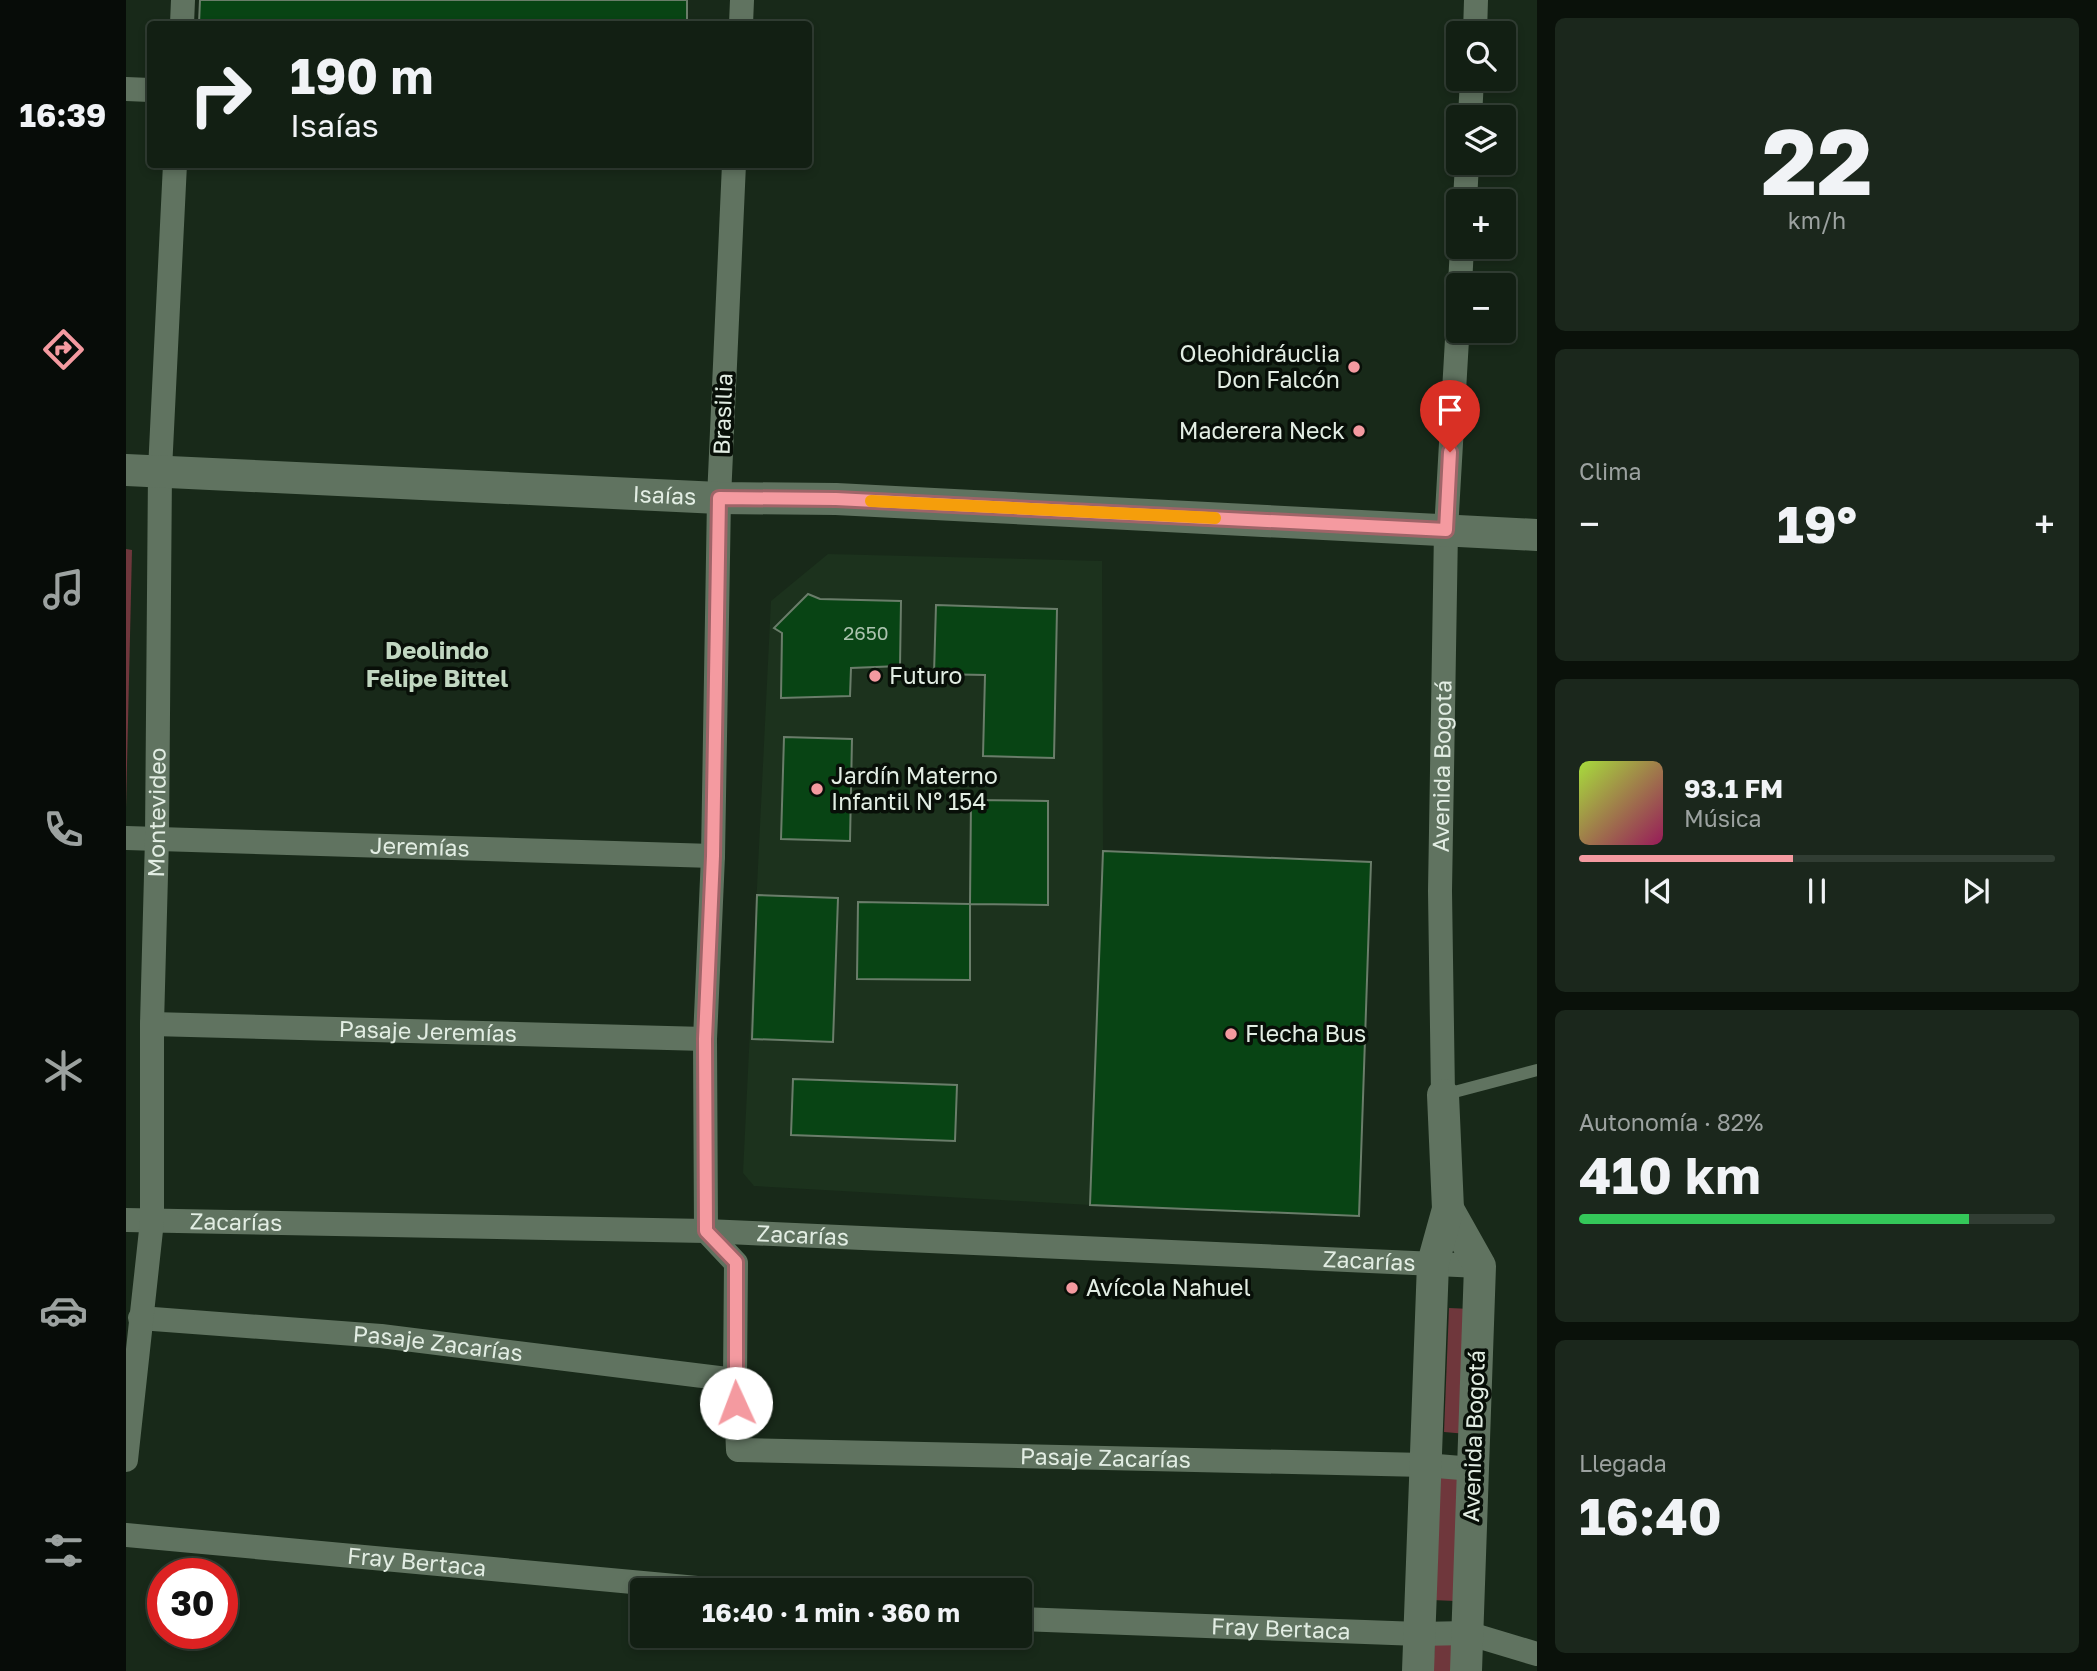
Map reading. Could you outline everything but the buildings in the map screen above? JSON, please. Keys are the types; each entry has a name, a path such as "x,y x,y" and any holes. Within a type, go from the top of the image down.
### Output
{"street":[{"path":"182,21 183,0"},
{"path":"741,21 742,0"},
{"path":"1475,21 1476,0"},
{"path":"126,89 147,90"},
{"name":"Montevideo","path":"126,1460 152,1221 160,470 175,168"},
{"name":"Brasilia","path":"706,1231 705,1039 713,856 719,498 734,168"},
{"name":"Avenida Bogotá","path":"1418,1671 1433,1262 1448,1209 1443,1095 1440,891 1446,530 1457,343"},
{"name":"Isaías","path":"126,470 719,498 836,499 1537,536"},
{"name":"Jeremías","path":"126,838 713,856"},
{"name":"Pasaje Jeremías","path":"152,1024 705,1039"},
{"name":"Avenida Bogotá","path":"1448,1209 1480,1266 1466,1671"},
{"name":"Zacarías","path":"126,1220 706,1231 1480,1266"},
{"path":"706,1231 736,1262 735,1380"},
{"name":"Pasaje Zacarías","path":"140,1318 381,1336 735,1380 738,1450 1425,1465 1473,1469"},
{"name":"Fray Bertaca","path":"126,1535 630,1582"},
{"name":"Fray Bertaca","path":"1032,1619 1419,1634 1467,1633 1537,1654"}],"lane":[{"path":"1443,1095 1537,1070"}],"shaded area":[{"path":"126,549 132,550 126,808"},
{"path":"828,554 1102,561 1103,851 1090,1205 754,1186 743,1173 771,601"},
{"path":"1449,1308 1472,1309 1467,1434 1444,1432"},
{"path":"1438,1476 1461,1477 1455,1601 1432,1600"},
{"path":"1435,1641 1458,1643 1456,1671 1433,1671"}],"slow traffic":[{"path":"871,501 1215,518"}],"place":[{"name":"Oleohidráuclia Don Falcón","path":"1354,367"},
{"name":"Maderera Neck","path":"1359,431"},
{"name":"Futuro","path":"875,676"},
{"name":"Jardín Materno Infantil N° 154","path":"817,789"},
{"name":"Flecha Bus","path":"1231,1034"},
{"name":"Avícola Nahuel","path":"1072,1288"}],"district":[{"name":"Deolindo Felipe Bittel","path":"437,665"}],"route":[{"path":"736,1403 736,1262 706,1231 705,1039 713,856 719,498 836,499 1446,530 1450,452"}]}
